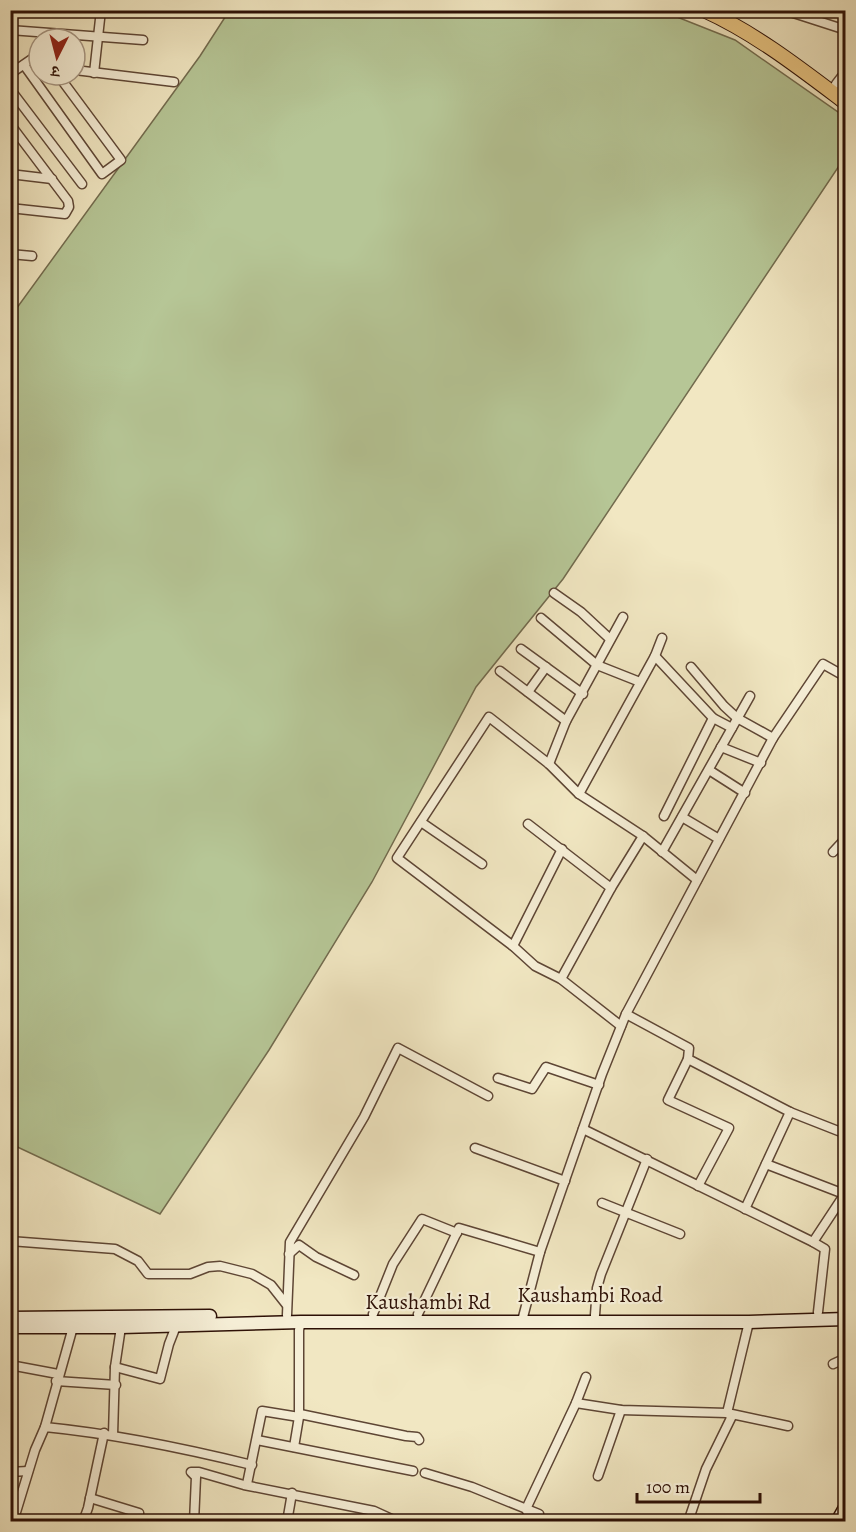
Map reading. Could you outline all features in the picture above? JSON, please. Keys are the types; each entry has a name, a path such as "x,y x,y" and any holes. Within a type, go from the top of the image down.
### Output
{"main road":[{"path":"704,10 841,88"},
{"path":"727,10 795,60 846,103"},
{"name":"Kaushambi Road","path":"10,1318 287,1310 523,1318 846,1312"},
{"name":"Kaushambi Rd","path":"10,1327 121,1327 523,1318 749,1322 846,1319"},
{"path":"837,1521 846,1506"}],"street":[{"path":"94,72 101,10"},
{"path":"784,10 846,30"},
{"path":"10,30 143,40"},
{"path":"10,74 27,63"},
{"path":"24,65 27,69"},
{"path":"87,71 174,82"},
{"path":"841,88 846,71"},
{"path":"40,87 102,174 121,160 67,87"},
{"path":"10,89 82,184"},
{"path":"10,124 68,201 69,207 65,214 10,208"},
{"path":"10,174 52,179"},
{"path":"10,254 32,256"},
{"path":"554,593 581,612 610,639"},
{"path":"549,764 567,721 623,617"},
{"path":"541,618 597,665 640,682"},
{"path":"579,794 655,656 662,638"},
{"path":"521,649 583,694"},
{"path":"655,656 713,718 732,728"},
{"path":"523,1318 540,1252 598,1085 626,1014 773,738 823,664 846,677"},
{"path":"691,666 737,718 773,738"},
{"path":"528,692 546,667"},
{"path":"500,671 567,721"},
{"path":"662,852 750,696"},
{"path":"621,1026 561,979 535,966 513,946 397,858 489,717 549,764 579,794 643,836 697,880"},
{"path":"664,816 713,718"},
{"path":"721,747 761,763"},
{"path":"709,770 745,793"},
{"path":"682,817 719,839"},
{"path":"421,822 482,864"},
{"path":"528,824 611,888"},
{"path":"561,979 611,888 643,836"},
{"path":"833,852 846,838"},
{"path":"513,946 562,849"},
{"path":"626,1014 689,1048 688,1059 668,1100 729,1128 698,1186"},
{"path":"287,1310 290,1242 364,1117 398,1048 488,1096"},
{"path":"688,1059 790,1112 846,1134"},
{"path":"498,1078 532,1089 546,1067 598,1085"},
{"path":"745,1209 790,1112"},
{"path":"583,1129 825,1249 818,1312"},
{"path":"475,1148 565,1181"},
{"path":"595,1315 597,1288 601,1274 647,1159"},
{"path":"766,1164 845,1193 813,1242"},
{"path":"602,1203 680,1234"},
{"path":"373,1314 393,1264 422,1219 457,1233"},
{"path":"418,1314 459,1228 540,1252"},
{"path":"10,1241 115,1249 138,1261 148,1274 190,1274 208,1267 220,1266 252,1274 271,1285 287,1310"},
{"path":"289,1254 299,1245 316,1257 354,1275"},
{"path":"294,1448 299,1417 299,1330 301,1322"},
{"path":"727,1413 749,1322"},
{"path":"115,1367 160,1379 176,1326"},
{"path":"13,1521 14,1510 45,1427 57,1377 73,1327"},
{"path":"83,1521 109,1434 121,1327"},
{"path":"833,1364 846,1358"},
{"path":"10,1365 57,1377 116,1385"},
{"path":"526,1509 586,1377"},
{"path":"576,1403 621,1410 727,1413 788,1426"},
{"path":"598,1476 621,1410"},
{"path":"247,1484 262,1411 299,1417 300,1414 417,1437 419,1440"},
{"path":"688,1521 706,1469 732,1416 727,1413"},
{"path":"45,1427 109,1434 252,1465"},
{"path":"256,1440 413,1471"},
{"path":"10,1472 28,1472"},
{"path":"194,1521 196,1477 191,1473 199,1472 374,1511 398,1521"},
{"path":"425,1473 472,1487 539,1514 537,1518 545,1521"},
{"path":"287,1521 292,1493"},
{"path":"510,1504 533,1497"},
{"path":"90,1498 139,1513"},
{"path":"526,1509 529,1515 528,1521"}],"green space":[{"path":"229,11 662,11 735,40 845,117 845,157 563,579 476,687 372,882 269,1050 160,1214 11,1144 11,316 200,56"}]}
